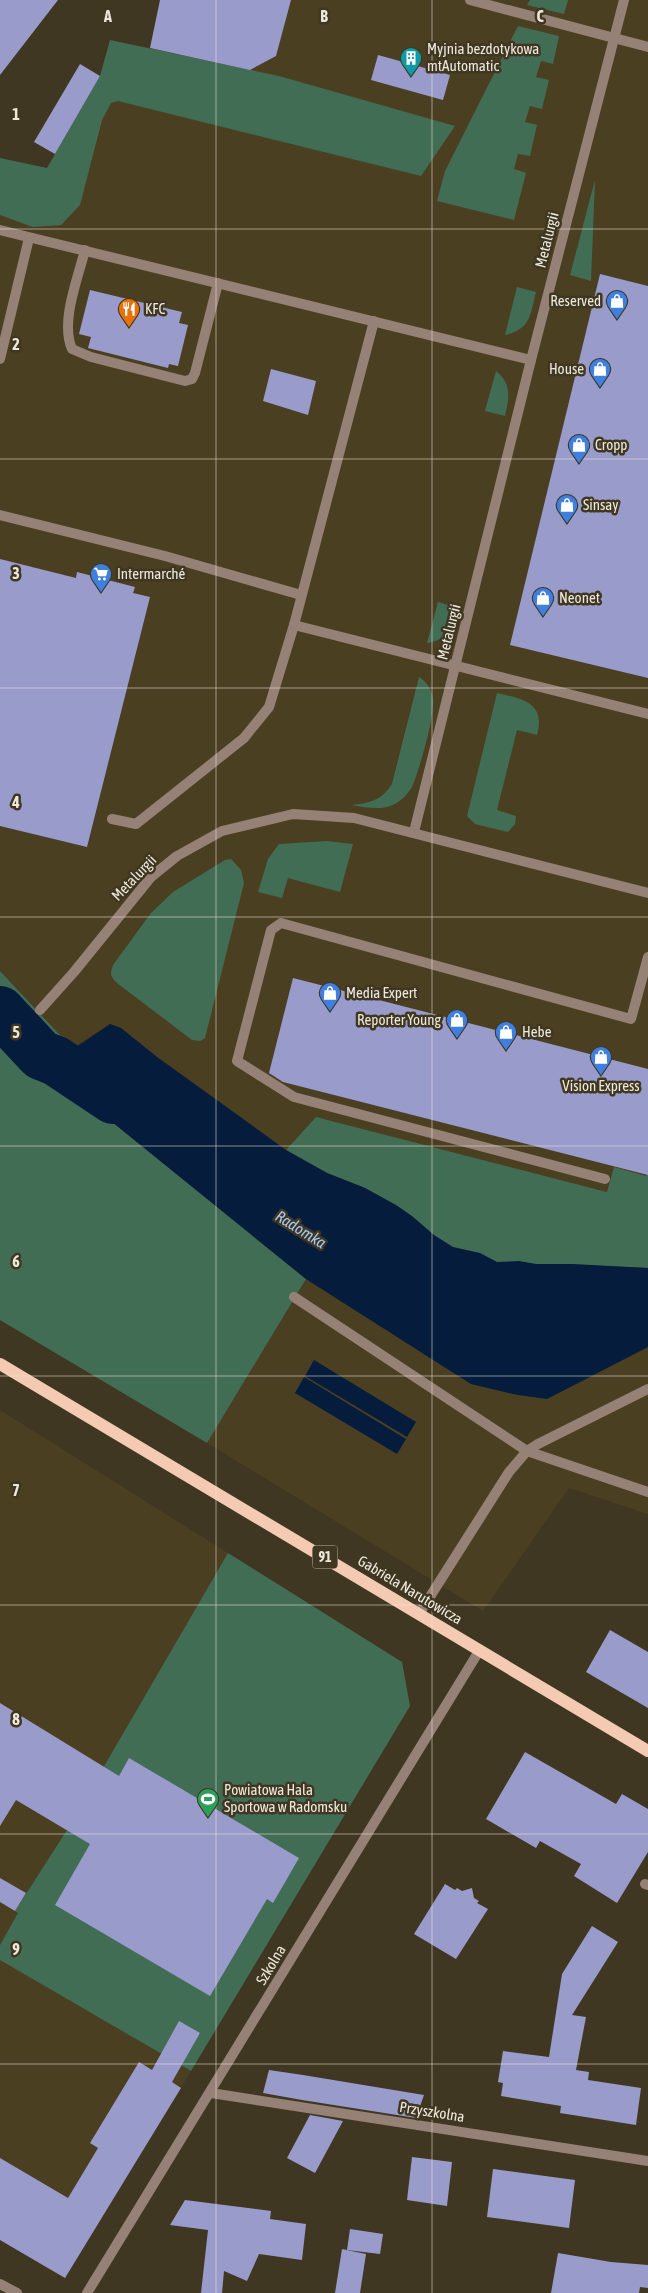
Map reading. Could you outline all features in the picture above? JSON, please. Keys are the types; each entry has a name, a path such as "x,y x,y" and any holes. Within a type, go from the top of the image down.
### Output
{"main road":[{"name":"Gabriela Narutowicza","path":"0,1364 648,1751"}],"street":[{"path":"470,0 648,46"},
{"name":"Metalurgii","path":"40,1010 74,972 150,878 176,856 222,832 293,814 354,818 414,832 531,360 624,0"},
{"path":"0,230 531,360"},
{"path":"0,360 29,238"},
{"path":"85,250 69,312 67,336 72,349 91,357 177,379 189,381 195,373 218,283"},
{"path":"112,819 136,824 244,738 269,707 294,625 374,321"},
{"path":"0,515 165,556 302,595"},
{"path":"294,625 648,714"},
{"path":"414,832 648,893"},
{"path":"605,1179 294,1098 237,1061 271,930 280,923 631,1019 648,957"},
{"path":"294,1297 526,1451 648,1492"},
{"path":"419,1614 509,1472 526,1451 648,1389"},
{"name":"Szkolna","path":"87,2293 211,2093 479,1651"},
{"name":"Przyszkolna","path":"211,2093 648,2161"},
{"path":"0,2284 17,2293"}],"shaded area":[{"path":"235,0 648,0 648,1170 646,1176 607,1192 316,1117 286,1150 157,1057 121,1028 110,1024 72,1048 0,971 0,159 47,168 100,76 110,40 214,61"},
{"path":"306,1279 471,1384 518,1395 574,1385 648,1347 648,1514 569,1488 483,1611 207,1443"},
{"path":"0,1410 228,1553 67,1830 15,1911 19,1913 0,1945"},
{"path":"0,1960 191,2071 65,2278 0,2240"}],"green space":[{"path":"530,0 568,0 564,14 527,5"},
{"path":"518,26 559,36 553,64 541,61 536,77 549,80 542,109 530,106 525,122 537,125 530,156 518,154 514,169 526,173 514,220 437,201 445,171"},
{"path":"110,40 279,76 455,126 421,176 118,101 111,103 102,120 80,205 61,225 33,227 0,215 0,158 47,168 100,76"},
{"path":"595,180 591,281 570,275"},
{"path":"517,287 536,292 532,308 525,325 505,335"},
{"path":"496,371 507,386 508,403 505,416 485,411"},
{"path":"438,602 458,608 448,631 440,639 427,643"},
{"path":"419,677 430,689 433,707 426,743 412,787 400,801 393,805 370,808 352,805 375,800 384,794 392,784"},
{"path":"497,693 515,697 530,704 538,715 539,724 537,735 517,730 497,810 516,816 515,824 508,832 475,824 467,816"},
{"path":"327,841 353,844 340,892 288,878 282,898 258,892 268,859 279,844"},
{"path":"231,859 241,870 244,883 205,1038 200,1041 192,1040 117,983 111,975 111,971 113,965 151,913 173,892 225,860"},
{"path":"0,971 72,1048 56,1061 64,1083 306,1279 207,1443 0,1320"},
{"path":"316,1117 607,1192 614,1167 646,1176 648,1170 648,1268 554,1264 490,1287 395,1205 365,1188 327,1173 286,1150"},
{"name":"Powiatowa Hala Sportowa w Radomsku","path":"228,1553 402,1662 410,1706 191,2071 0,1960 0,1945 18,1913 15,1911 67,1830"}],"water":[{"path":"110,1024 121,1028 157,1057 286,1150 327,1173 365,1188 396,1205 434,1235 453,1247 480,1253 497,1262 519,1261 536,1264 648,1268 648,1347 547,1399 518,1395 471,1384 306,1279 64,1083 56,1061"},
{"path":"314,1360 416,1422 407,1437 305,1376"},
{"path":"304,1377 406,1439 397,1454 295,1393"}],"building":[{"path":"0,0 58,0 0,75"},
{"path":"160,0 291,0 276,56 250,70 150,48"},
{"name":"Myjnia bezdotykowa mtAutomatic","path":"378,55 450,75 443,100 371,80"},
{"path":"80,64 100,76 55,154 34,142"},
{"path":"600,274 648,286 648,678 510,645"},
{"name":"KFC","path":"90,290 182,312 179,323 188,325 178,366 169,364 168,368 88,348 91,337 79,334"},
{"path":"271,369 316,381 308,415 263,401"},
{"path":"0,559 76,578 77,572 135,587 133,593 150,597 87,847 0,826"},
{"path":"293,978 648,1069 648,1175 283,1082 269,1073"},
{"path":"610,1630 648,1652 648,1708 586,1672"},
{"name":"Powiatowa Hala Sportowa w Radomsku","path":"0,1703 119,1776 129,1758 299,1858 273,1903 267,1899 210,1996 55,1905 90,1844 16,1800 0,1826"},
{"path":"525,1752 616,1804 622,1794 648,1809 648,1852 617,1903 574,1876 581,1864 540,1841 536,1848 486,1819"},
{"path":"0,1878 26,1893 15,1911 0,1902"},
{"path":"445,1884 455,1890 457,1888 462,1891 472,1888 474,1898 479,1901 477,1903 488,1909 456,1959 414,1934"},
{"path":"592,1926 618,1942 572,2015 586,2017 576,2070 589,2072 588,2080 641,2088 636,2125 560,2113 561,2106 501,2096 503,2083 498,2082 503,2051 549,2057 562,1974"},
{"path":"179,2021 200,2033 172,2082 181,2088 65,2278 0,2240 0,2158 68,2198 98,2148 90,2143 139,2062 152,2070"},
{"path":"269,2070 424,2095 416,2118 302,2100 263,2093"},
{"path":"310,2115 343,2121 315,2173 287,2158"},
{"path":"412,2157 452,2162 447,2206 407,2200"},
{"path":"493,2169 575,2180 569,2228 487,2217"},
{"path":"185,2200 271,2211 270,2219 306,2224 302,2260 259,2254 247,2281 224,2271 222,2293 201,2293 208,2230 170,2225"},
{"path":"350,2229 383,2234 380,2254 347,2250"},
{"path":"342,2249 366,2254 360,2293 335,2293"},
{"path":"558,2253 611,2262 648,2265 648,2288 640,2287 639,2293 551,2293"}],"waterway":[{"name":"Radomka","path":"0,1011 41,1055 56,1061 113,1099"}],"place":[{"name":"Myjnia bezdotykowa mtAutomatic","path":"411,77"},
{"name":"Reserved","path":"617,320"},
{"name":"KFC","path":"129,328"},
{"name":"House","path":"600,388"},
{"name":"Cropp","path":"579,464"},
{"name":"Sinsay","path":"567,524"},
{"name":"Intermarché","path":"101,593"},
{"name":"Neonet","path":"543,617"},
{"name":"Media Expert","path":"330,1012"},
{"name":"Reporter Young","path":"457,1039"},
{"name":"Hebe","path":"506,1051"},
{"name":"Vision Express","path":"601,1076"},
{"name":"Powiatowa Hala Sportowa w Radomsku","path":"208,1818"}]}
